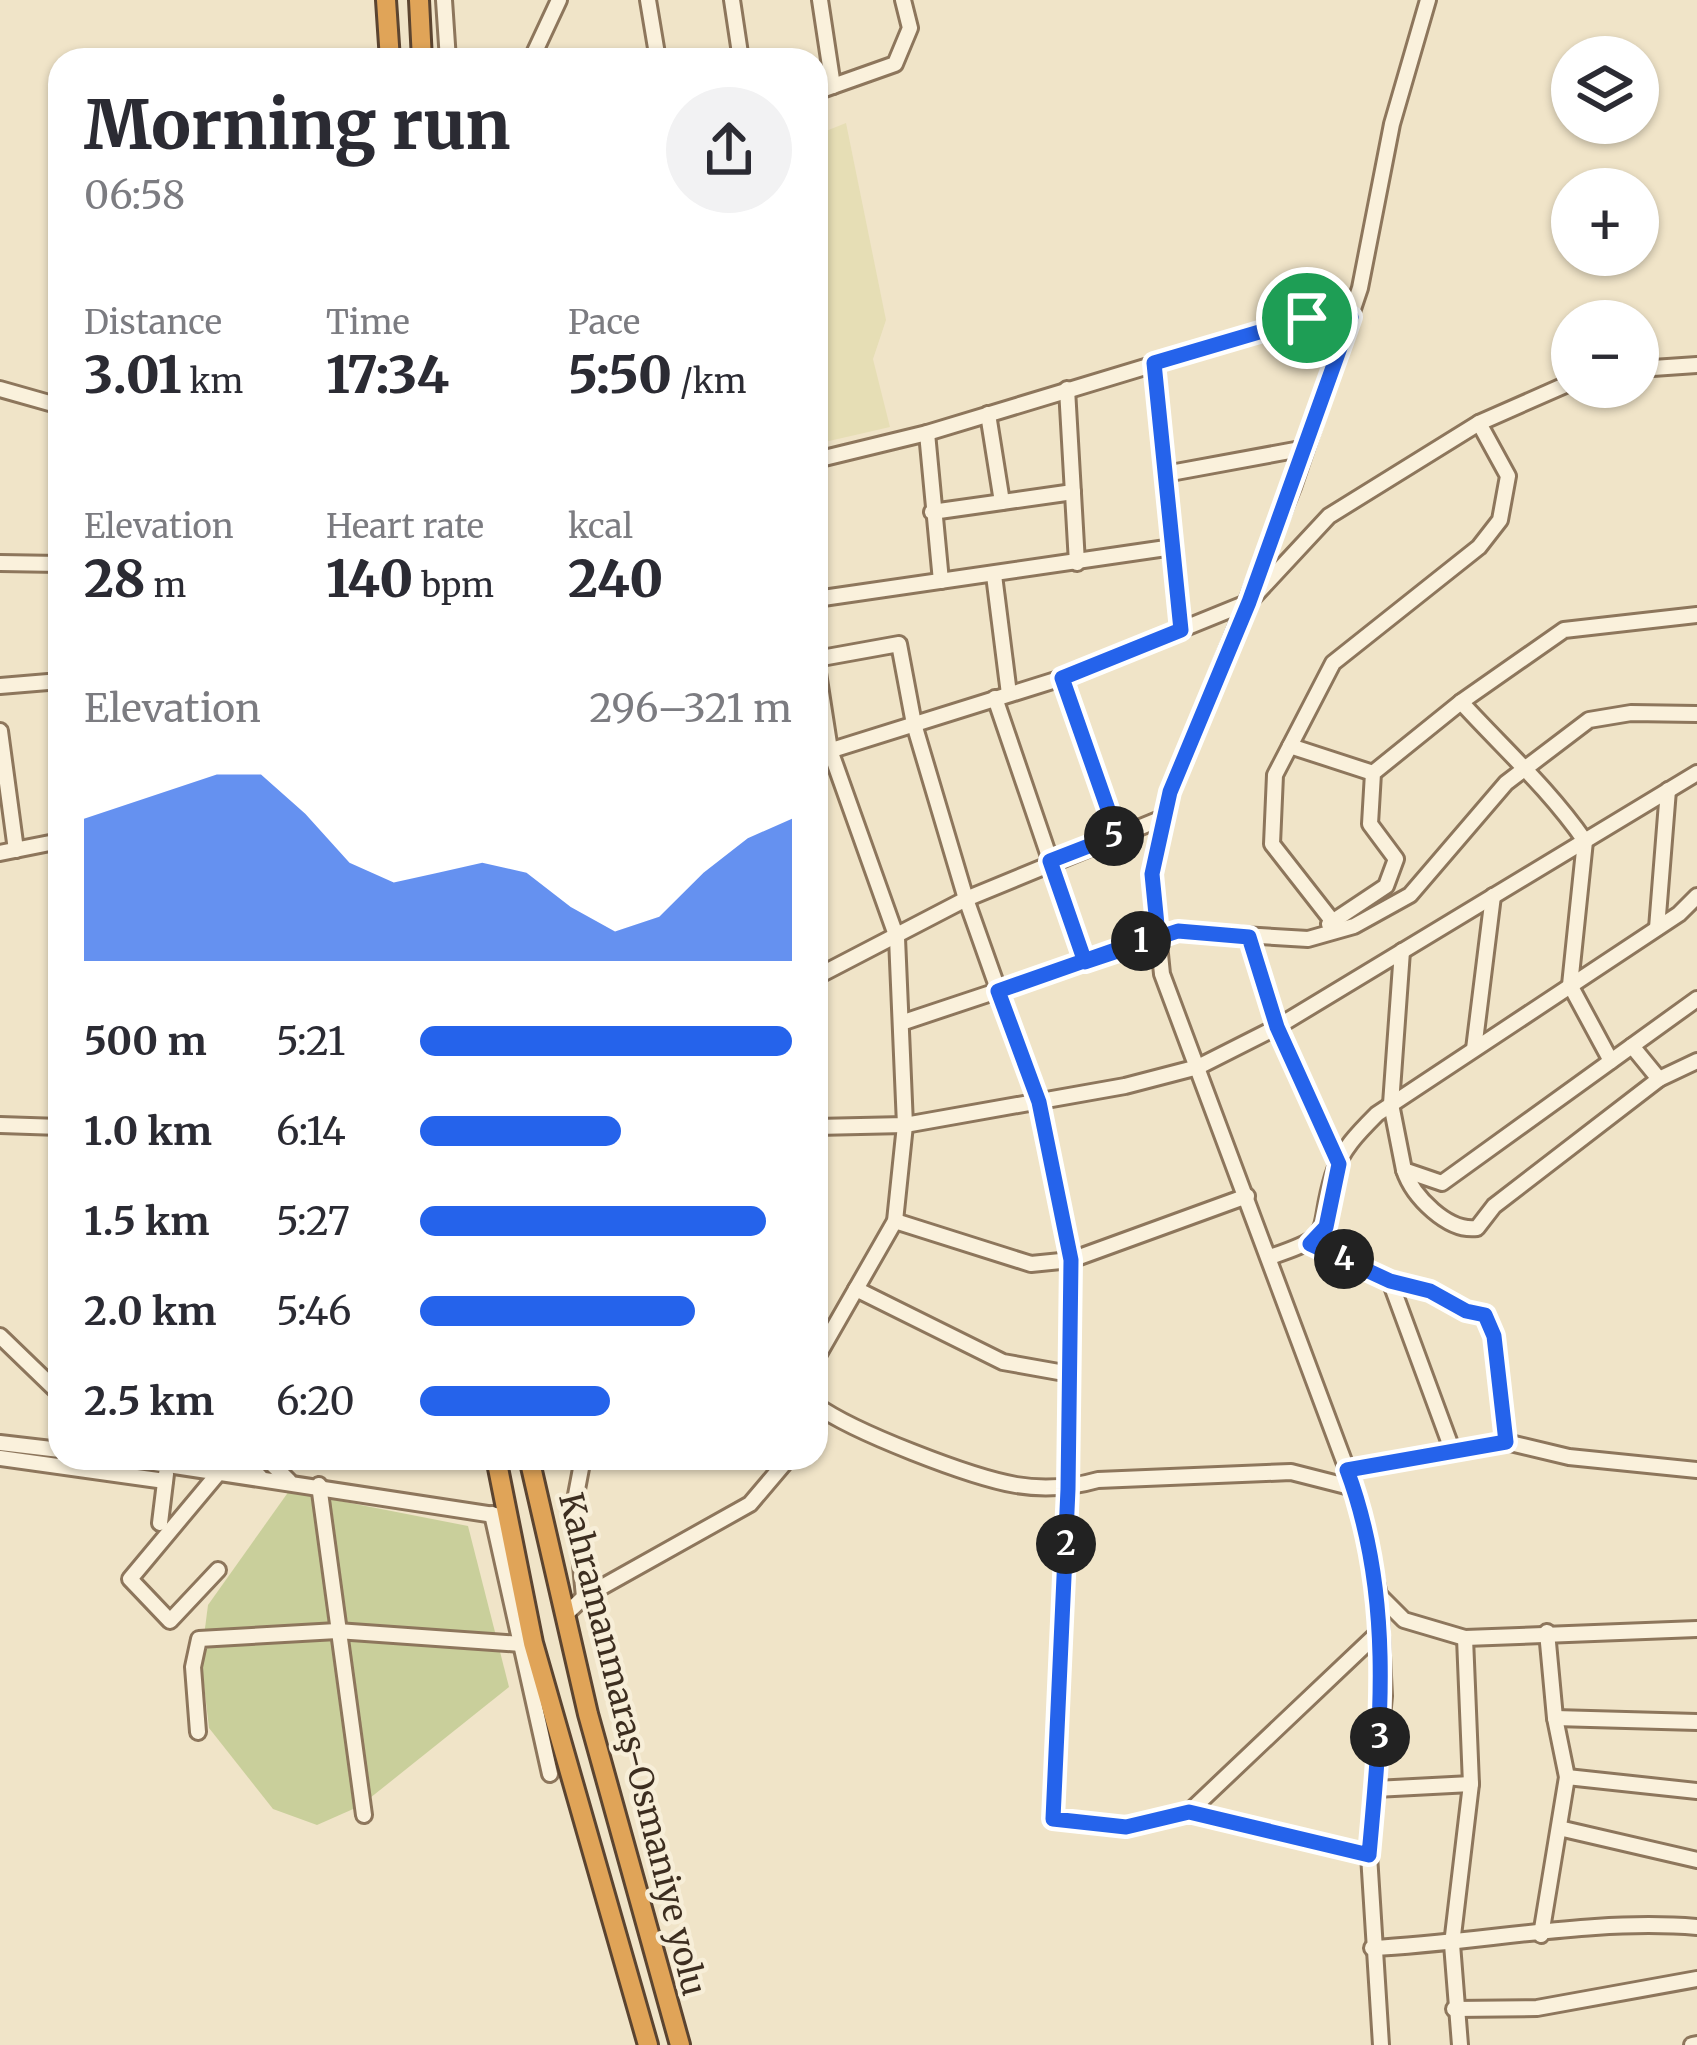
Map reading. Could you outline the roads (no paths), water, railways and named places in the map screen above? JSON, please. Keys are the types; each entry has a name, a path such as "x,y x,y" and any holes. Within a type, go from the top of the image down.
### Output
{"highway":[{"path":"386,0 389,48"},
{"path":"418,0 421,48"},
{"name":"Kahramanmaraş-Osmaniye yolu","path":"497,1470 500,1516 538,1664 648,2045"},
{"name":"Kahramanmaraş-Osmaniye yolu","path":"532,1470 565,1615 680,2045"}],"street":[{"path":"444,0 447,48"},
{"path":"537,48 559,0"},
{"path":"648,0 656,48"},
{"path":"732,0 739,48"},
{"path":"820,0 827,48"},
{"path":"828,88 895,64 910,28 903,0"},
{"path":"1381,2045 1369,1855 1384,1696 1379,1595 1354,1488 1162,974 1152,874 1170,792 1249,602 1351,317 1392,124 1428,0"},
{"path":"828,53 833,86"},
{"path":"828,457 927,433 1307,318 1351,317"},
{"path":"1154,363 1181,630"},
{"path":"1659,368 1697,365"},
{"path":"0,389 48,403"},
{"path":"1067,389 1077,562"},
{"path":"828,750 1062,678 1249,602 1329,516 1479,424 1551,391"},
{"path":"988,414 1002,502"},
{"path":"1333,922 1272,844 1275,775 1333,663 1479,547 1500,520 1508,476 1479,424"},
{"path":"927,433 941,581"},
{"path":"1165,474 1306,448"},
{"path":"932,512 1073,492"},
{"path":"828,597 1173,547"},
{"path":"0,563 48,564"},
{"path":"994,575 1002,696 1085,962"},
{"path":"1308,938 1386,886 1396,859 1370,824 1373,773 1461,702 1564,629 1697,615"},
{"path":"828,658 899,644 914,724 966,899 1039,1102 1071,1260 1068,1489 1053,1819 1126,1827 1189,1812 1369,1855"},
{"path":"1062,678 1117,835"},
{"path":"0,686 48,682"},
{"path":"1461,702 1523,769 1548,787 1585,841 1570,986 1611,1061"},
{"path":"901,1023 1158,935 1178,931 1308,938 1354,926 1410,895 1523,769 1589,720 1631,713 1697,714"},
{"path":"0,731 8,852 48,844"},
{"path":"1290,746 1373,773"},
{"path":"828,765 897,938 905,1125 895,1221 828,1338"},
{"path":"828,1127 905,1125 1198,1067 1277,1027 1697,773"},
{"path":"1657,928 1668,790"},
{"path":"828,971 966,899 1165,817"},
{"path":"1474,1049 1493,896"},
{"path":"1270,1257 1310,1244 1326,1227 1348,1144 1391,1104 1657,928 1697,896"},
{"path":"1249,937 1277,1027 1339,1164"},
{"path":"1402,952 1391,1104 1404,1170 1413,1188 1449,1225 1477,1228 1494,1206 1659,1079 1697,1061"},
{"path":"1404,1170 1442,1183 1697,999"},
{"path":"1632,1046 1659,1079"},
{"path":"0,1125 48,1127"},
{"path":"895,1221 1030,1264 1071,1260 1247,1196"},
{"path":"1310,1244 1390,1281 1430,1291 1466,1311 1485,1315 1494,1336 1506,1442"},
{"path":"1390,1281 1453,1452"},
{"path":"856,1289 1003,1361 1070,1374"},
{"path":"0,1336 48,1382"},
{"path":"828,1417 1012,1484 1068,1489 1098,1480 1291,1472 1354,1488"},
{"path":"1347,1470 1506,1442 1569,1456 1697,1470"},
{"path":"0,1443 48,1449"},
{"path":"0,1458 48,1465"},
{"path":"86,1470 165,1481"},
{"path":"160,1523 167,1470"},
{"path":"218,1570 170,1621 130,1579 221,1470 500,1516 521,1644 550,1774"},
{"path":"253,1470 260,1477"},
{"path":"278,1470 289,1481"},
{"path":"581,1470 575,1500 584,1597"},
{"path":"565,1615 584,1597 750,1504 779,1470"},
{"path":"319,1485 364,1815"},
{"path":"1379,1595 1404,1620 1465,1638 1696,1628"},
{"path":"198,1732 193,1667 200,1640 337,1631 521,1644"},
{"path":"1189,1812 1381,1631"},
{"path":"1541,1935 1567,1777 1555,1718 1547,1631"},
{"path":"1460,2045 1452,1944 1472,1784 1465,1638"},
{"path":"1555,1718 1697,1722"},
{"path":"1567,1777 1697,1792"},
{"path":"1375,1789 1472,1784"},
{"path":"1559,1828 1697,1860"},
{"path":"1372,1948 1452,1944 1640,1922 1697,1928"},
{"path":"1454,2009 1537,2008 1697,1979"}]}
